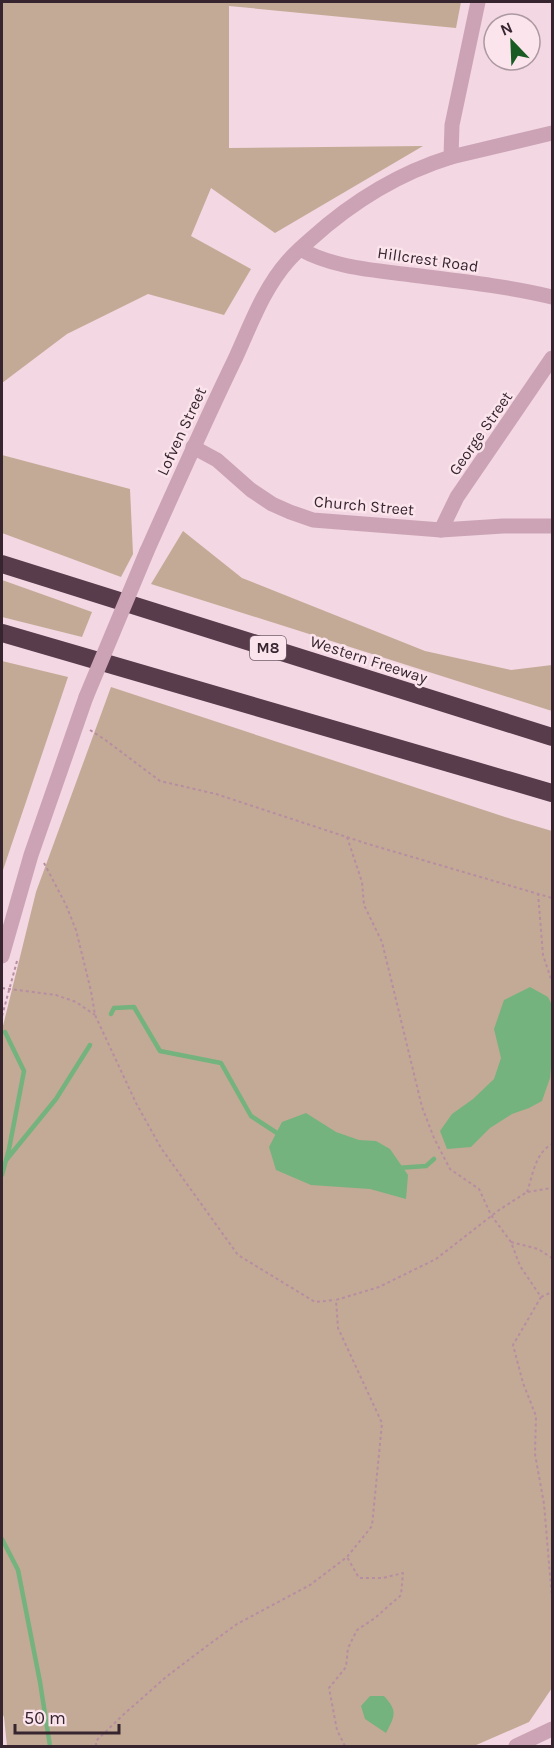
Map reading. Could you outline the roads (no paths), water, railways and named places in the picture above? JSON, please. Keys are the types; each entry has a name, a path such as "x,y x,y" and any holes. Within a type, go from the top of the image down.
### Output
{"highway":[{"name":"Western Freeway","path":"2,564 552,737"},
{"path":"2,633 552,793"}],"street":[{"path":"451,157 453,116 478,2"},
{"name":"Lofven Street","path":"2,956 31,855 86,698 193,447 267,290 287,261 300,249 339,215 379,188 419,168 451,157 552,133"},
{"name":"Hillcrest Road","path":"300,249 320,258 348,266 501,287 552,297"},
{"name":"George Street","path":"441,530 457,497 552,358"},
{"name":"Church Street","path":"193,447 217,460 251,490 272,504 301,516 329,522 441,530 552,526"},
{"path":"516,1746 552,1730"}],"waterway":[{"path":"111,1014 114,1008 134,1007 160,1051 221,1063 251,1116 280,1135"},
{"path":"2,1175 24,1071 5,1032"},
{"path":"7,1159 56,1099 90,1045"},
{"path":"397,1168 426,1166 434,1159"},
{"path":"2,1539 18,1570 50,1746"}]}
